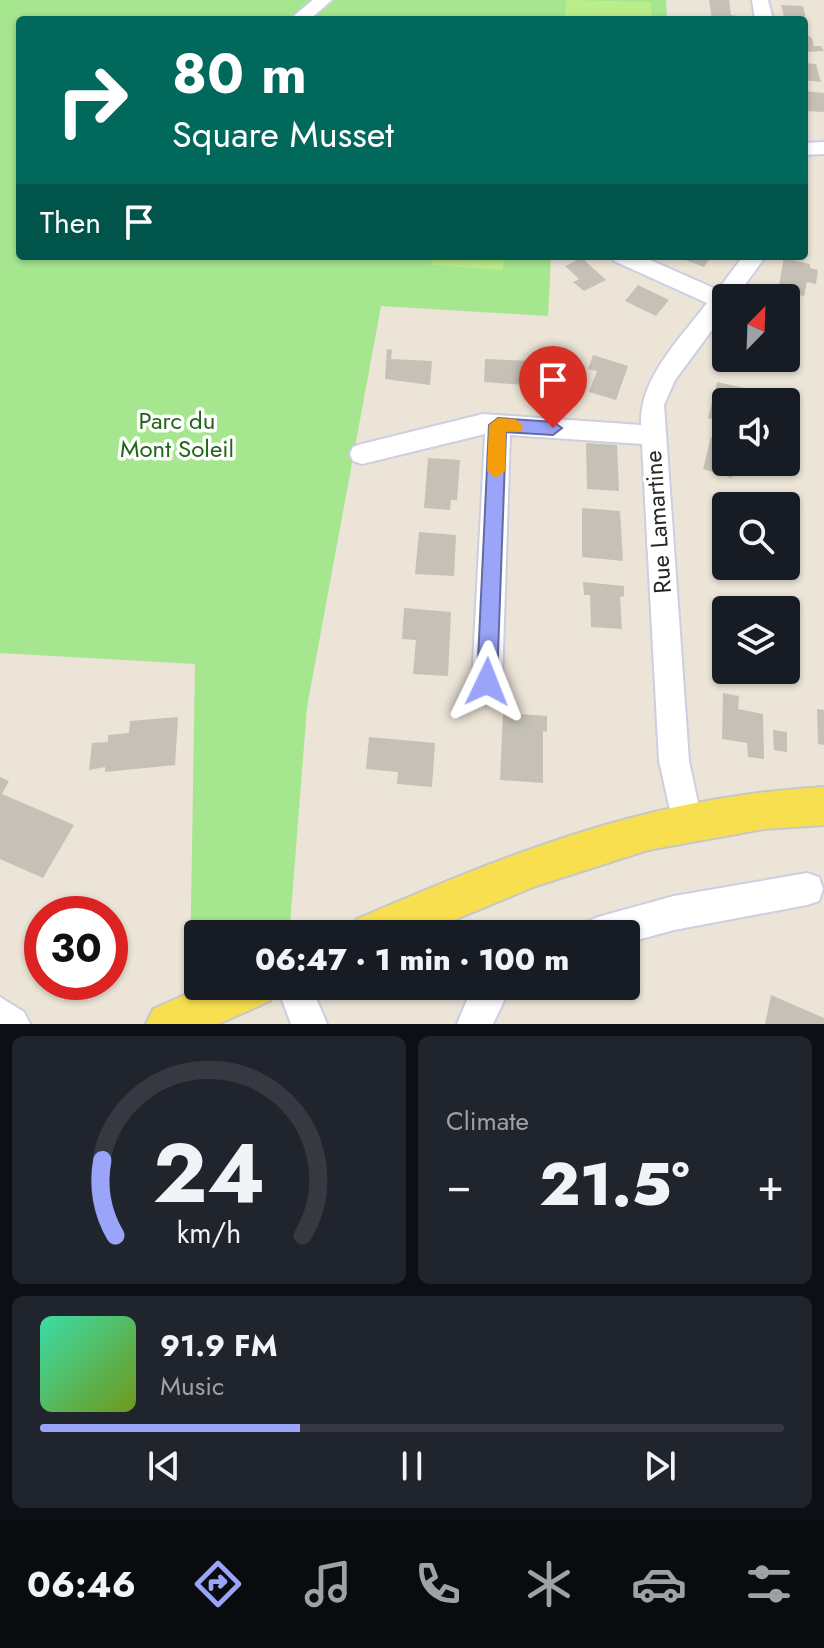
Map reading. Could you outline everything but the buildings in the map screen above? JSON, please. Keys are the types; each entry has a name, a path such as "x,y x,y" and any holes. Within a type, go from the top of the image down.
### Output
{"main road":[{"path":"405,920 557,856 686,821 750,811 824,806"},
{"path":"168,1024 223,1000"}],"street":[{"path":"303,16 324,0"},
{"path":"631,260 712,296"},
{"name":"Rue Lamartine","path":"734,284 752,260"},
{"name":"Rue Lamartine","path":"686,821 674,761 652,405 659,384 712,314"},
{"path":"487,682 498,425"},
{"path":"362,454 463,427 498,425 652,435"},
{"path":"640,923 699,907 807,889"},
{"path":"300,1000 309,1024"},
{"path":"475,1024 484,1000"},
{"path":"0,1015 12,1024"}],"green space":[{"name":"Parc du Mont Soleil","path":"0,0 666,0 667,16 16,16 16,260 551,260 548,316 381,306 307,707 290,920 191,920 195,664 0,653"},
{"path":"566,0 651,2 652,16 565,16"},
{"path":"432,260 504,260 503,270 431,265"}],"slow traffic":[{"path":"496,471 498,425 515,426"}],"route":[{"path":"487,682 498,425 553,428"}]}
